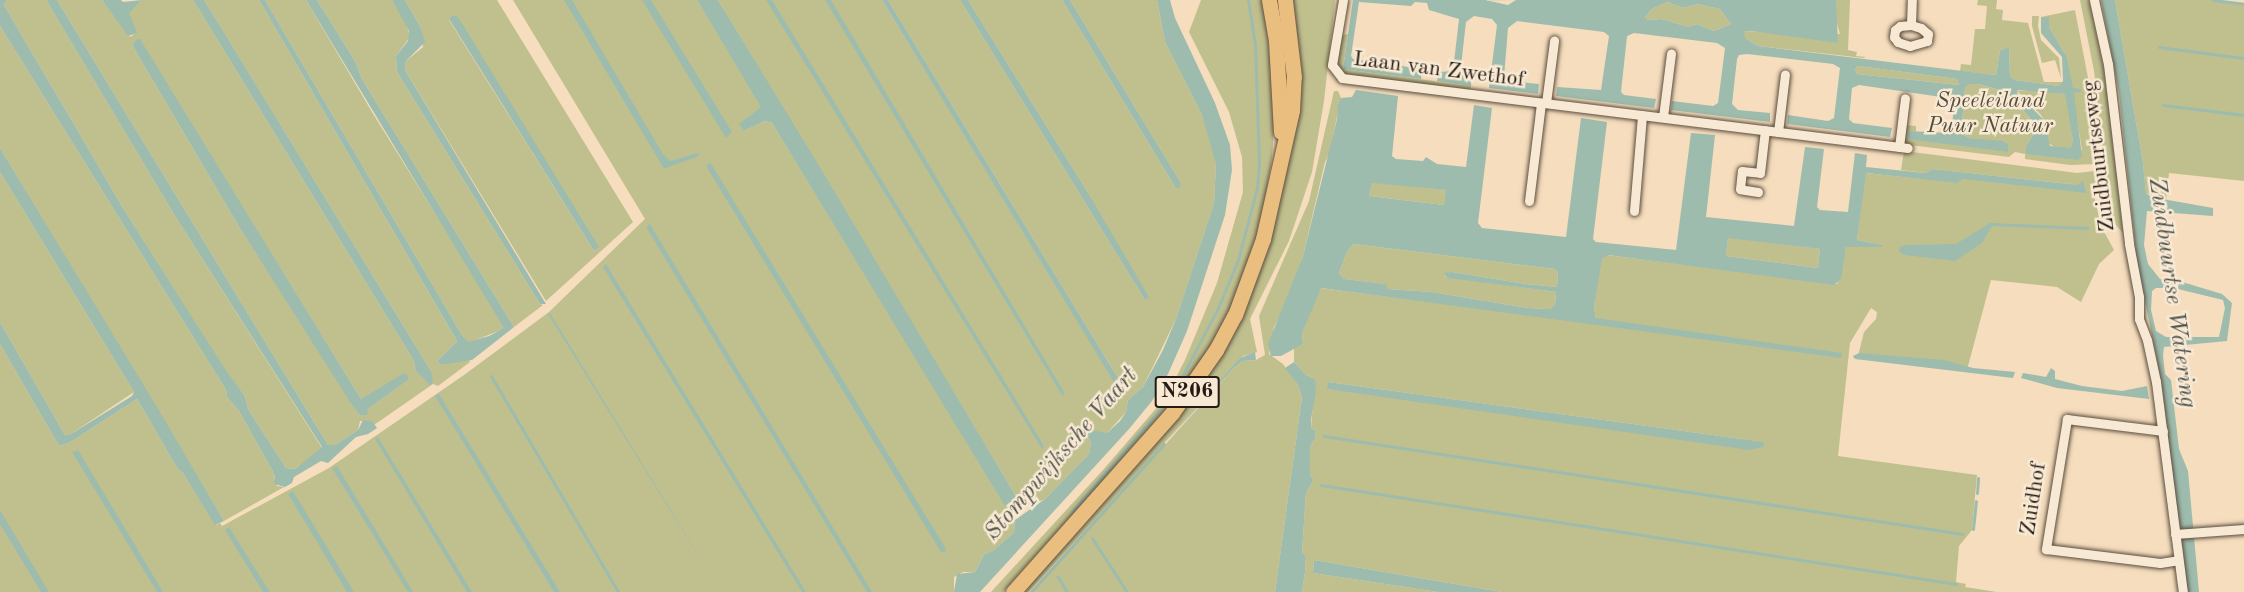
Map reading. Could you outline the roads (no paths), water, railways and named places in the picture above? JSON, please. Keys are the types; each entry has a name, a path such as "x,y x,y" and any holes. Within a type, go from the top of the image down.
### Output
{"main road":[{"name":"N206","path":"1269,0 1276,40 1282,147"},
{"name":"N206","path":"1012,592 1172,413 1216,350 1254,269 1271,208 1282,147 1292,110 1294,77 1285,0"}],"street":[{"name":"Laan van Zwethof","path":"1343,0 1332,65 1341,78 1903,147 1905,98"},
{"path":"1911,25 1912,0"},
{"name":"Zuidbuurtseweg","path":"2094,0 2110,85 2129,244 2139,297 2139,319 2152,362 2163,431 2183,592"},
{"name":"Laan van Zwethof","path":"1529,201 1554,41"},
{"path":"1663,117 1671,54"},
{"path":"1778,132 1785,74"},
{"path":"1634,211 1642,115"},
{"path":"1758,192 1740,189 1742,171 1760,173 1765,130"},
{"name":"Zuidhof","path":"2163,431 2067,419 2046,549 2160,563 2178,560"},
{"path":"2177,533 2244,529"}],"waterway":[{"path":"1072,511 1172,395 1218,308 1238,260 1257,188 1259,163 1255,45 1248,0"},
{"path":"2213,0 2244,4"},
{"path":"2159,47 2244,58"},
{"path":"2163,105 2244,115"},
{"path":"491,376 618,592"},
{"path":"1324,436 1963,534"},
{"path":"1031,592 1164,444"},
{"path":"1977,493 1978,478"},
{"path":"1321,485 1956,584"},
{"path":"1973,529 1976,501"},
{"path":"1092,538 1127,592"},
{"path":"1058,577 1067,592"}],"park label":[{"name":"Speeleiland Puur Natuur","path":"1990,114"}],"water label":[{"name":"Zuidbuurtse Watering","path":"2171,293"},
{"name":"Stompwijksche Vaart","path":"1062,455"}]}
